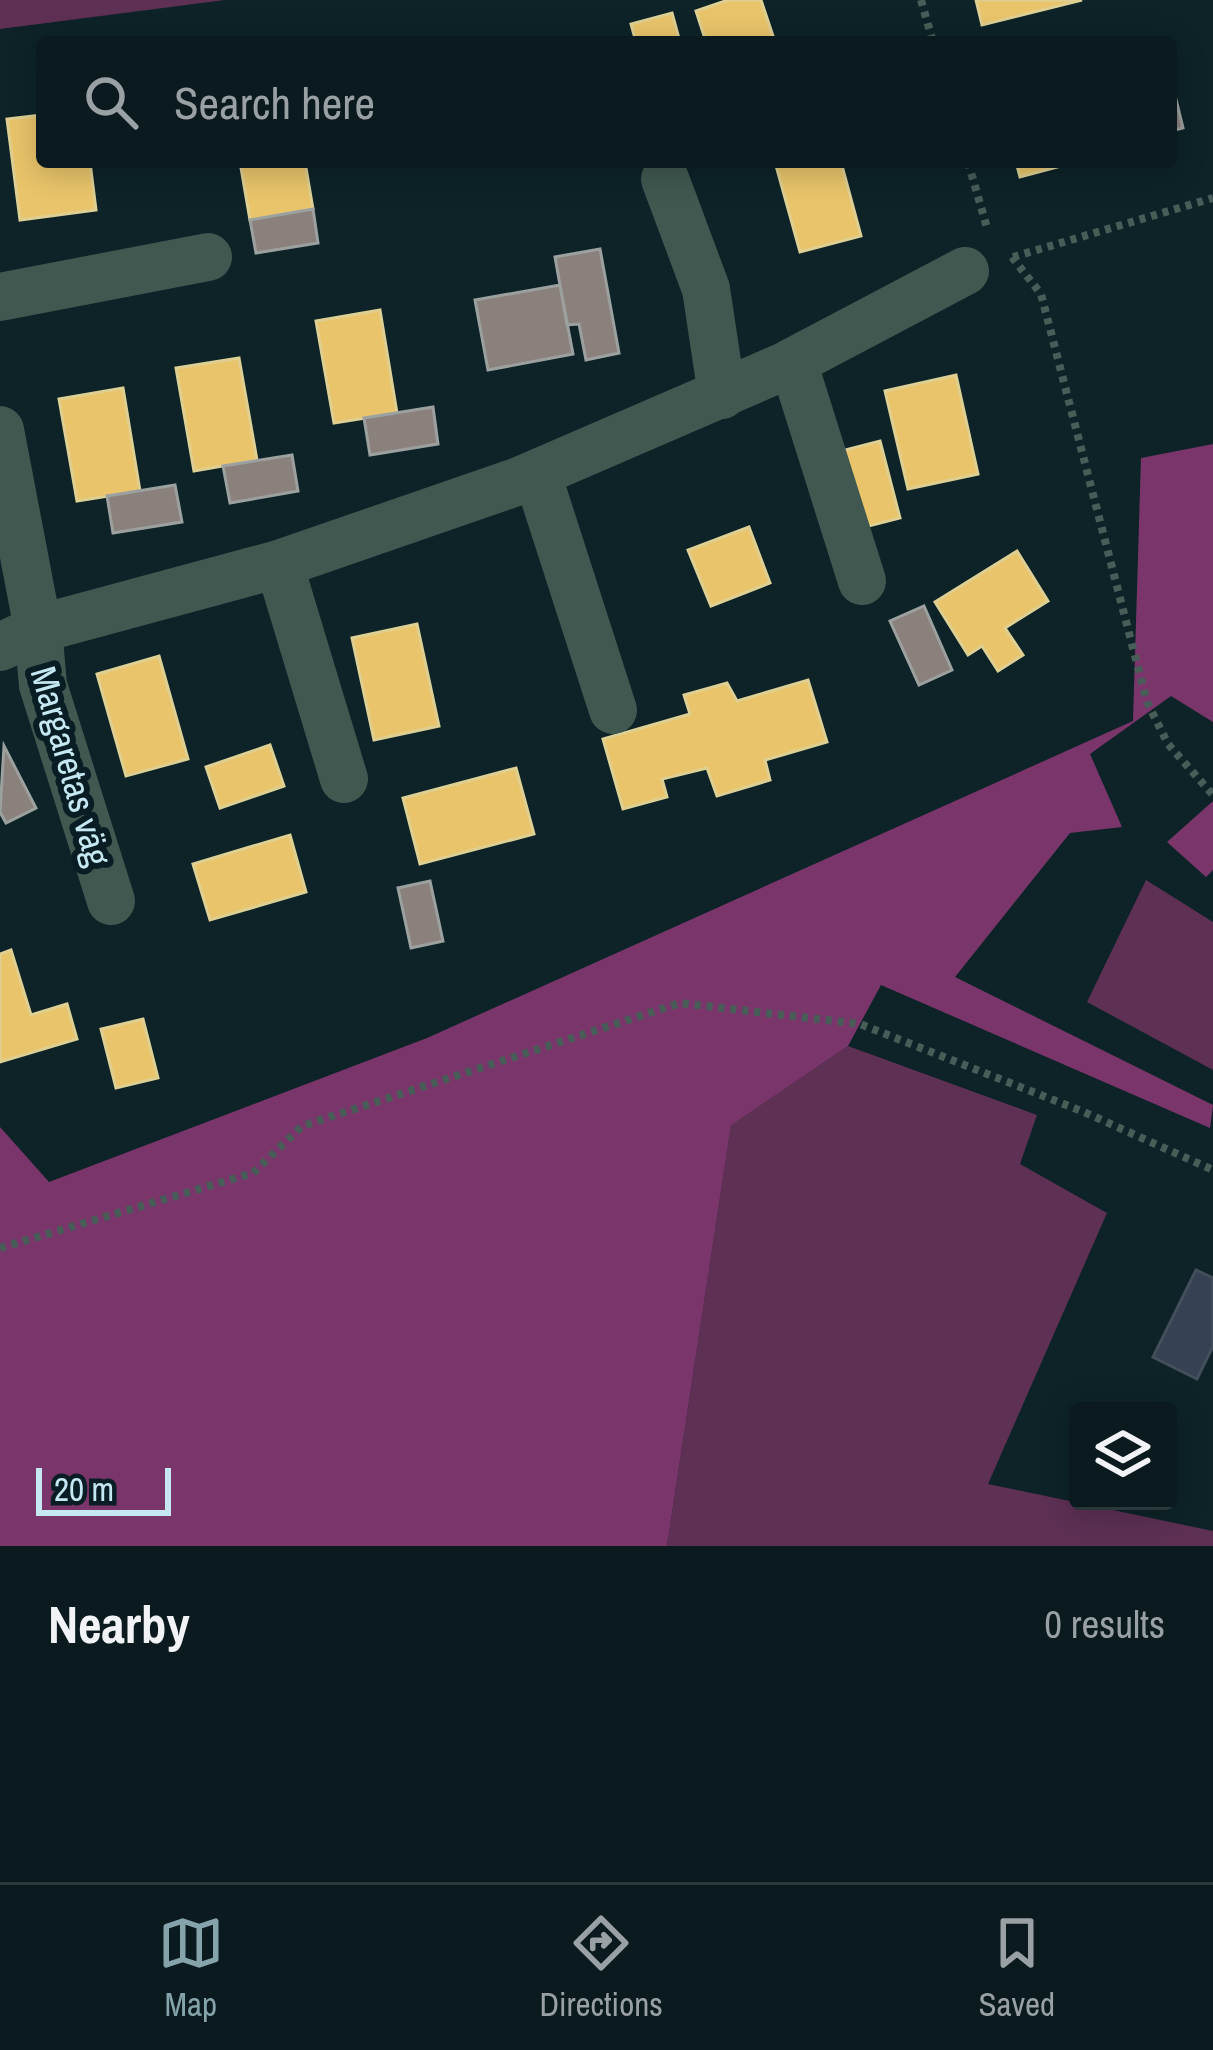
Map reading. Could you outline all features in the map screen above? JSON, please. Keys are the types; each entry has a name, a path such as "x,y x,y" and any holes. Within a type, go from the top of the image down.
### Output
{"street":[{"path":"665,179 706,289 722,395"},
{"path":"0,297 208,257"},
{"name":"Margaretas väg","path":"111,902 43,685 19,638 279,564 537,474 793,362 981,266"},
{"path":"793,362 862,581"},
{"path":"0,430 19,638"},
{"path":"537,474 613,710"},
{"path":"279,564 344,779"}],"path":[{"path":"921,0 931,36"},
{"path":"969,168 981,266 1213,198"},
{"path":"1012,257 1041,293 1147,701 1168,744 1213,795"},
{"path":"0,1248 254,1173 302,1126 680,1003 860,1024 1084,1112 1213,1170"}],"shaded area":[{"path":"0,0 225,0 0,29"},
{"path":"1213,444 1213,722 1171,696 1090,754 1122,827 1070,833 955,977 1213,1105 1210,1128 881,985 848,1046 731,1125 667,1546 0,1546 0,1127 49,1182 427,1038 1133,721 1141,458"},
{"path":"1213,801 1213,870 1206,877 1167,842"},
{"path":"1146,880 1213,922 1213,1070 1087,1002"},
{"path":"848,1046 1037,1115 1020,1164 1107,1213 988,1484 1069,1501 1069,1510 1112,1510 1213,1531 1213,1546 667,1546 731,1124"}],"building: Homes":[{"path":"728,0 761,0 773,36 704,36 696,11"},
{"path":"976,0 1082,0 982,25"},
{"path":"672,13 678,36 634,36 631,24"},
{"path":"36,116 36,168 91,168 96,210 20,220 7,119"},
{"path":"241,168 306,168 313,209 250,220"},
{"path":"777,168 843,168 861,236 800,252"},
{"path":"1018,168 1054,168 1020,177"},
{"path":"380,310 397,413 334,423 316,321"},
{"path":"239,358 257,460 194,471 176,368"},
{"path":"956,375 978,474 908,489 885,391"},
{"path":"123,388 140,491 77,501 59,399"},
{"path":"880,441 900,518 861,528 841,451"},
{"path":"749,527 770,583 711,606 688,550"},
{"path":"1017,551 1048,601 1005,628 1023,655 998,671 982,646 968,655 935,602"},
{"path":"417,624 439,726 374,740 352,638"},
{"path":"159,656 188,759 126,776 97,674"},
{"path":"808,680 827,742 765,760 770,780 717,796 707,768 662,779 667,797 623,809 603,739 690,714 684,695 727,683 737,701"},
{"path":"270,745 284,786 220,808 206,767"},
{"path":"516,768 534,834 420,864 403,798"},
{"path":"290,835 306,892 210,920 193,864"},
{"path":"11,950 31,1015 67,1004 77,1039 0,1062 0,954"},
{"path":"143,1019 158,1078 116,1088 101,1029"}],"building: Industry":[{"path":"313,209 318,243 256,253 250,220"},
{"path":"600,249 619,353 586,360 579,324 567,325 555,257"},
{"path":"560,285 573,354 488,370 475,300"},
{"path":"433,407 438,444 370,455 364,418"},
{"path":"292,455 298,491 230,503 223,466"},
{"path":"175,485 182,522 113,533 107,496"},
{"path":"924,606 952,670 919,685 890,621"},
{"path":"4,746 36,808 6,823 0,812"},
{"path":"430,881 443,941 411,948 398,888"}],"building: Other":[{"path":"1196,1270 1213,1278 1213,1346 1197,1379 1153,1357"}]}
